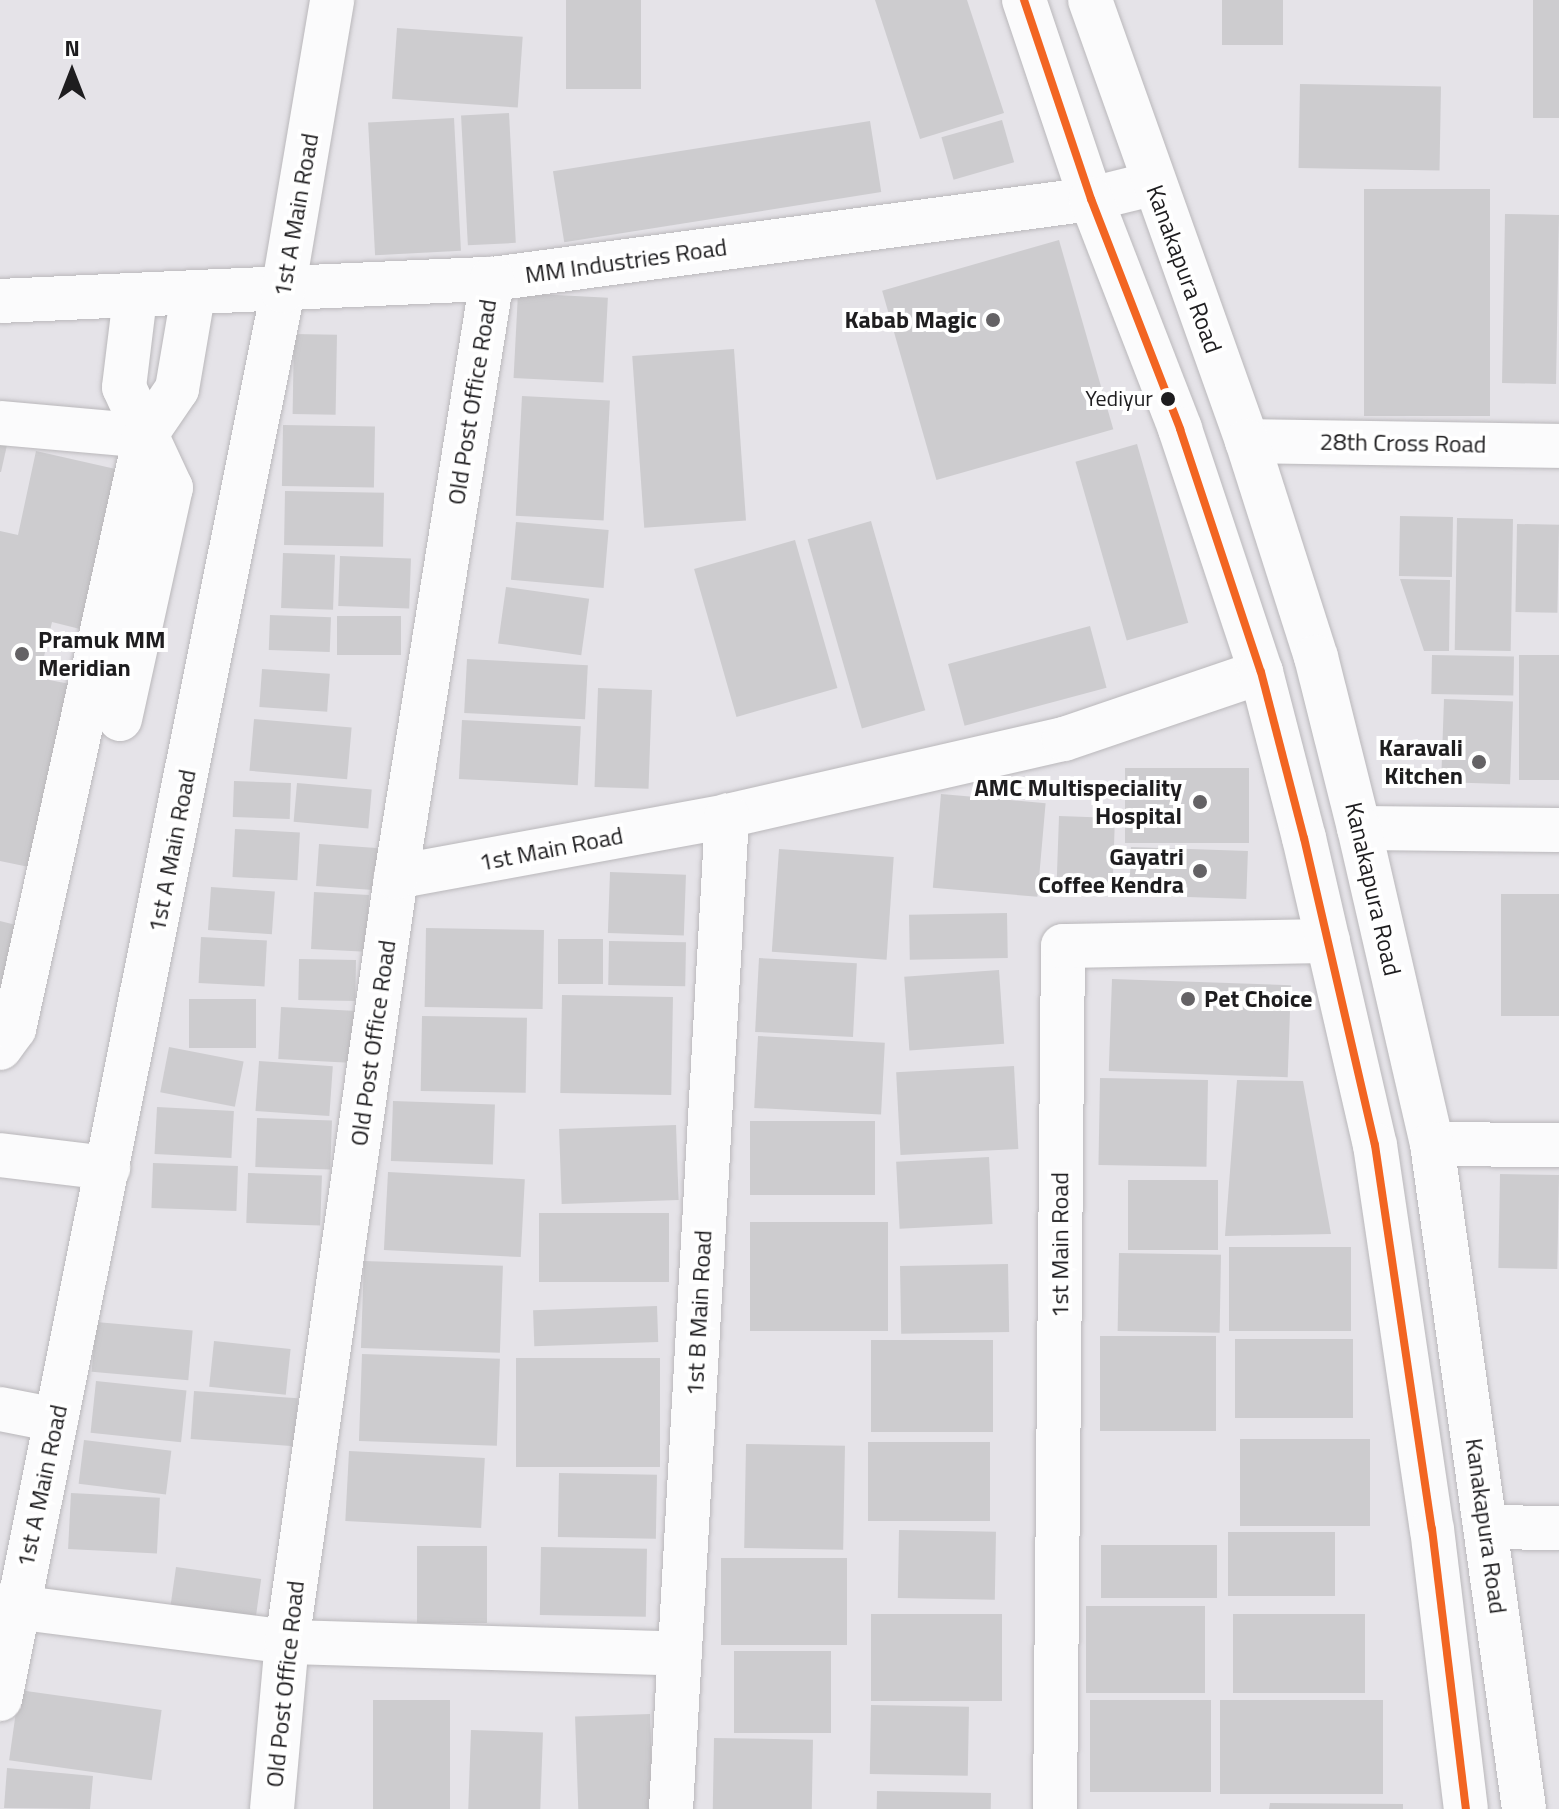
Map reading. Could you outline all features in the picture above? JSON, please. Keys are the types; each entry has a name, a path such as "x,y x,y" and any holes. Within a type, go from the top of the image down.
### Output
{"street":[{"name":"1st A Main Road","path":"0,1699 8,1606 56,1420 108,1168 283,291 332,0"},
{"path":"1024,0 1091,199 1180,429 1261,672 1328,941 1375,1145 1399,1291 1466,1809"},
{"name":"Kanakapura Road","path":"1090,0 1152,184 1247,441 1316,657 1359,828 1432,1144 1524,1809"},
{"name":"MM Industries Road","path":"0,301 283,291 492,279 1091,199 1152,184"},
{"name":"Old Post Office Road","path":"272,1809 287,1642 396,877 492,279"},
{"path":"0,1048 14,1029 145,436 177,389 193,295"},
{"path":"120,719 171,488 124,387 135,297"},
{"path":"0,423 145,436"},
{"name":"28th Cross Road","path":"1247,441 1559,446"},
{"name":"1st Main Road","path":"396,877 727,816 1064,739 1261,672"},
{"name":"1st B Main Road","path":"671,1809 727,816"},
{"path":"1359,828 1559,830"},
{"name":"1st Main Road","path":"1055,1809 1063,946 1328,941"},
{"path":"1432,1144 1559,1145"},
{"path":"0,1155 108,1168"},
{"path":"0,1409 56,1420"},
{"path":"1486,1527 1559,1528"},
{"path":"8,1606 287,1642 680,1654"}],"building":[{"path":"566,0 641,0 641,89 566,89"},
{"path":"875,0 967,0 1004,113 920,139"},
{"path":"1222,0 1283,0 1283,45 1222,45"},
{"path":"1533,0 1559,0 1559,118 1533,118"},
{"path":"397,28 523,37 518,108 392,99"},
{"path":"1300,84 1441,86 1440,170 1299,168"},
{"path":"509,113 516,243 468,245 461,116"},
{"path":"454,118 461,251 375,255 368,123"},
{"path":"1002,120 1014,162 954,180 941,137"},
{"path":"870,121 881,192 564,242 553,171"},
{"path":"1364,189 1490,189 1490,416 1364,416"},
{"path":"1505,214 1559,215 1556,384 1502,383"},
{"path":"1059,240 1113,429 936,480 882,291"},
{"path":"518,293 608,298 603,383 514,378"},
{"path":"294,334 337,335 336,415 293,414"},
{"path":"734,349 746,521 644,528 632,356"},
{"path":"522,396 610,401 604,520 516,516"},
{"path":"283,425 375,427 374,488 282,486"},
{"path":"0,443 7,445 1,472 0,472"},
{"path":"1137,444 1188,623 1127,640 1075,462"},
{"name":"Pramuk MM Meridian","path":"36,451 120,470 84,630 52,622 39,678 70,684 29,867 0,861 0,531 18,535"},
{"path":"285,491 384,493 383,547 284,545"},
{"path":"1400,516 1453,517 1452,577 1399,576"},
{"path":"1457,518 1513,519 1511,651 1455,650"},
{"path":"871,521 925,710 862,729 808,539"},
{"path":"516,522 609,530 604,588 511,580"},
{"path":"1517,524 1559,525 1557,613 1515,612"},
{"path":"795,540 837,688 737,717 694,569"},
{"path":"283,553 335,555 333,610 281,608"},
{"path":"340,556 411,558 409,608 338,606"},
{"path":"1400,579 1450,580 1449,651 1424,651"},
{"path":"506,587 589,599 581,655 498,643"},
{"path":"270,615 331,617 330,652 269,650"},
{"path":"337,616 401,616 401,655 337,655"},
{"path":"1090,626 1107,688 965,726 948,664"},
{"path":"1432,655 1514,656 1513,695 1431,694"},
{"path":"1519,655 1559,655 1559,780 1519,780"},
{"path":"467,659 588,665 585,719 464,713"},
{"path":"262,669 330,674 327,712 259,707"},
{"path":"598,688 652,690 649,789 595,787"},
{"path":"1444,699 1513,701 1510,784 1441,782"},
{"path":"254,719 352,728 347,779 249,771"},
{"path":"462,720 581,726 578,785 459,779"},
{"path":"1125,768 1249,768 1249,843 1125,843"},
{"path":"234,781 291,783 290,819 233,817"},
{"path":"297,783 372,790 368,828 294,822"},
{"path":"941,794 1046,803 1037,897 933,888"},
{"path":"1059,816 1115,818 1112,893 1056,891"},
{"path":"235,829 300,832 297,880 232,877"},
{"path":"319,844 384,849 381,890 316,886"},
{"path":"1131,847 1248,851 1246,899 1129,895"},
{"path":"779,849 894,857 887,960 772,952"},
{"path":"610,872 686,875 684,936 608,933"},
{"path":"211,887 275,891 272,934 208,930"},
{"path":"314,892 369,895 366,952 311,949"},
{"path":"1501,894 1559,894 1559,1016 1501,1016"},
{"path":"1007,913 1008,958 910,960 909,915"},
{"path":"0,921 16,925 1,990 0,990"},
{"path":"426,928 544,930 543,1009 425,1007"},
{"path":"201,937 267,940 265,986 199,983"},
{"path":"558,939 603,939 603,984 558,984"},
{"path":"609,941 686,942 685,986 608,985"},
{"path":"759,958 857,963 853,1037 755,1032"},
{"path":"299,959 356,960 355,1001 298,1000"},
{"path":"999,970 1004,1044 909,1050 904,977"},
{"path":"1112,979 1291,985 1288,1077 1109,1071"},
{"path":"562,995 673,997 671,1095 560,1093"},
{"path":"189,999 256,999 256,1048 189,1048"},
{"path":"281,1007 366,1011 363,1063 278,1059"},
{"path":"422,1016 527,1018 526,1093 421,1091"},
{"path":"758,1036 885,1043 881,1115 754,1108"},
{"path":"169,1047 244,1062 235,1107 160,1092"},
{"path":"259,1061 333,1066 329,1116 256,1111"},
{"path":"1014,1066 1018,1149 901,1155 896,1072"},
{"path":"1100,1078 1208,1080 1206,1167 1098,1165"},
{"path":"1237,1080 1303,1081 1331,1234 1225,1236"},
{"path":"393,1101 495,1105 493,1165 391,1161"},
{"path":"157,1107 234,1111 231,1158 155,1154"},
{"path":"257,1118 332,1121 330,1170 255,1167"},
{"path":"750,1121 875,1121 875,1195 750,1195"},
{"path":"676,1125 679,1200 562,1204 559,1129"},
{"path":"989,1157 993,1224 900,1229 896,1162"},
{"path":"153,1163 238,1166 236,1211 151,1208"},
{"path":"388,1172 525,1179 521,1257 384,1250"},
{"path":"248,1173 322,1176 320,1226 246,1223"},
{"path":"1500,1174 1559,1175 1557,1269 1498,1268"},
{"path":"1128,1180 1218,1180 1218,1250 1128,1250"},
{"path":"539,1213 669,1213 669,1282 539,1282"},
{"path":"750,1222 888,1222 888,1331 750,1331"},
{"path":"1229,1247 1351,1247 1351,1331 1229,1331"},
{"path":"1119,1253 1221,1255 1220,1333 1118,1331"},
{"path":"364,1261 503,1266 500,1353 361,1348"},
{"path":"1008,1264 1009,1332 901,1334 900,1266"},
{"path":"657,1306 658,1342 534,1346 533,1310"},
{"path":"96,1322 193,1330 188,1380 92,1372"},
{"path":"1100,1336 1216,1336 1216,1431 1100,1431"},
{"path":"1235,1339 1353,1339 1353,1418 1235,1418"},
{"path":"871,1340 993,1340 993,1432 871,1432"},
{"path":"214,1341 291,1349 286,1395 209,1387"},
{"path":"362,1354 500,1359 497,1446 359,1441"},
{"path":"516,1358 660,1358 660,1467 516,1467"},
{"path":"96,1381 187,1391 181,1442 91,1433"},
{"path":"194,1391 298,1398 294,1446 191,1439"},
{"path":"1240,1439 1370,1439 1370,1526 1240,1526"},
{"path":"84,1440 171,1451 166,1494 79,1484"},
{"path":"868,1442 990,1442 990,1521 868,1521"},
{"path":"746,1444 845,1446 843,1550 744,1548"},
{"path":"349,1451 485,1458 481,1528 345,1521"},
{"path":"559,1473 657,1475 656,1539 558,1537"},
{"path":"71,1493 160,1498 157,1554 68,1549"},
{"path":"899,1530 996,1532 995,1600 898,1598"},
{"path":"1228,1532 1335,1532 1335,1596 1228,1596"},
{"path":"1101,1545 1217,1545 1217,1598 1101,1598"},
{"path":"417,1546 487,1546 487,1623 417,1623"},
{"path":"541,1547 647,1549 646,1617 540,1615"},
{"path":"721,1558 847,1558 847,1645 721,1645"},
{"path":"176,1567 261,1579 254,1630 169,1618"},
{"path":"1086,1606 1205,1606 1205,1693 1086,1693"},
{"path":"871,1614 1002,1614 1002,1701 871,1701"},
{"path":"1233,1614 1365,1614 1365,1693 1233,1693"},
{"path":"734,1651 831,1651 831,1733 734,1733"},
{"path":"19,1690 162,1710 152,1780 9,1760"},
{"path":"373,1700 450,1700 450,1809 373,1809"},
{"path":"1090,1700 1211,1700 1211,1792 1090,1792"},
{"path":"1220,1700 1383,1700 1383,1794 1220,1794"},
{"path":"871,1705 969,1707 968,1776 870,1774"},
{"path":"650,1714 653,1809 578,1809 575,1717"},
{"path":"471,1730 543,1733 540,1809 468,1809"},
{"path":"714,1738 813,1740 812,1809 713,1809"},
{"path":"7,1768 93,1776 90,1809 4,1808"},
{"path":"877,1791 991,1793 991,1809 877,1809"},
{"path":"1270,1803 1403,1804 1403,1809 1269,1809"}],"transit line":[{"path":"1024,0 1091,199 1180,429 1261,672 1304,838 1375,1145 1432,1529 1466,1809"}],"place":[{"name":"Kabab Magic","path":"993,320"},
{"name":"Yediyur","path":"1168,399"},
{"name":"Pramuk MM Meridian","path":"22,654"},
{"name":"Karavali Kitchen","path":"1479,762"},
{"name":"AMC Multispeciality Hospital","path":"1200,802"},
{"name":"Gayatri Coffee Kendra","path":"1200,871"},
{"name":"Pet Choice","path":"1188,999"}]}
